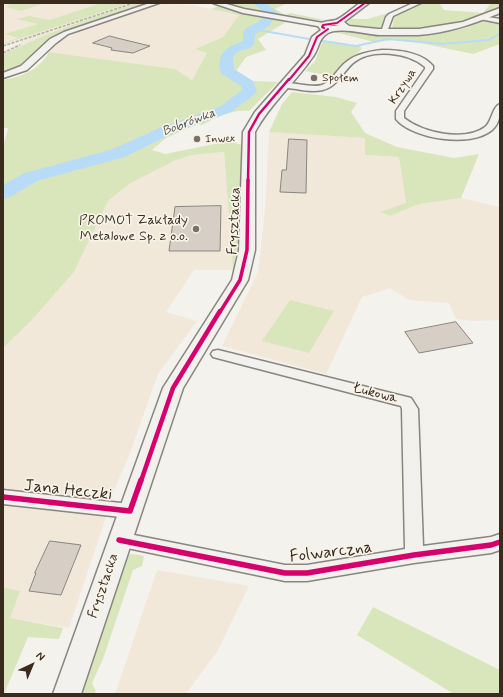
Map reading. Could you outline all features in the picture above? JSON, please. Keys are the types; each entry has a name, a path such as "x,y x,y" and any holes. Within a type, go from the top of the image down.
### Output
{"street":[{"path":"3,76 24,68 53,40 66,33 156,3"},
{"path":"216,3 258,14 333,26 384,32 419,32 444,29 466,24 500,10"},
{"name":"Frysztacka","path":"67,694 119,540 173,388 240,280 247,250 249,132 259,114 283,84 309,56 317,37 364,3"},
{"path":"384,32 391,15 418,3"},
{"path":"482,18 500,21"},
{"name":"Krzywa","path":"283,84 314,88 324,87 355,58 370,53 394,53 417,58 424,61 429,66 429,70 400,111 400,118 410,127 442,135 464,136 477,134 489,128 500,107"},
{"name":"Łukowa","path":"218,354 406,402 410,410 414,555"},
{"name":"Jana Heczki","path":"3,497 130,511"},
{"name":"Folwarczna","path":"119,540 285,573 307,573 414,555 491,545 500,542"}],"shaded area":[{"path":"3,3 112,3 6,35 18,38 3,43"},
{"path":"130,3 138,3 83,21 24,44 3,55 3,51 28,39 3,47 3,44"},
{"path":"162,4 192,5 239,15 223,37 195,49 207,53 192,80 175,69 49,52 59,42 76,33 95,25"},
{"path":"269,132 365,138 366,155 399,157 406,204 381,213 390,216 419,204 461,198 500,207 500,320 473,321 456,319 449,303 409,300 390,288 362,297 326,374 222,346 258,272 265,211"},
{"path":"224,152 233,270 194,270 166,312 197,321 158,374 130,453 109,502 3,491 3,348 31,321 74,272 108,201 129,184 174,161 192,155"},
{"path":"3,503 107,514 69,628 10,618 19,591 3,587"},
{"path":"157,570 249,586 218,650 186,694 115,694"}],"green space":[{"path":"12,3 44,3 21,11 6,7"},
{"path":"101,3 130,3 3,44 18,38 5,34 37,24 17,19 29,16 49,20"},
{"path":"138,3 150,3 68,30 47,42 24,65 3,74 3,55 6,53 71,25"},
{"path":"224,3 255,3 267,13 245,10"},
{"path":"263,3 287,3 275,9 285,15 290,13 330,21 276,15"},
{"path":"422,3 439,3 444,10 483,13 491,3 500,3 500,9 458,25 435,29 392,29 394,16"},
{"path":"218,6 266,18 246,31 245,42 225,53 222,62 223,73 241,83 246,91 220,108 174,125 114,153 28,176 3,190 3,147 8,128 3,128 3,80 17,77 29,72 40,64 49,52 175,69 192,80 207,53 195,49 223,37 239,15 211,9"},
{"path":"388,13 384,17 381,27 377,28 359,28 348,23 350,19 368,19"},
{"path":"273,19 286,22 258,39 266,50 246,57 236,71 253,81 278,82 249,111 231,112 202,125 198,124 166,138 152,150 165,154 229,141 242,145 243,214 233,270 224,152 192,155 174,161 129,184 108,201 74,272 31,321 3,348 3,196 37,178 120,156 168,133 232,110 243,102 252,90 251,83 231,69 229,59 237,49 253,44 251,41 253,33 268,25"},
{"path":"484,21 500,22 500,44 473,54 416,42 392,40 374,42 334,32 428,34 462,29"},
{"path":"323,40 360,46 362,49 330,76 305,71 315,61"},
{"path":"292,92 336,97 357,103 351,112 365,133 397,147 454,158 479,154 461,198 419,204 390,216 380,212 406,203 399,157 365,155 365,138 269,132 282,104"},
{"path":"290,300 334,311 309,353 262,341"},
{"path":"133,554 144,556 142,566 133,570 103,659 92,683 96,691 94,694 79,694 127,555"},
{"path":"3,587 20,591 10,618 63,628 59,639 28,637 4,694"},
{"path":"373,607 500,670 500,694 454,694 357,635"}],"building":[{"path":"110,36 150,46 133,53 111,50 112,48 93,43"},
{"path":"289,139 307,140 306,193 280,192 282,170 286,170"},
{"name":"PROMOT Zakłady Metalowe Sp. z o.o.","path":"221,206 220,251 169,251 175,207"},
{"path":"456,322 473,343 419,353 405,332"},
{"path":"50,541 81,545 61,595 29,591 35,573"}],"waterway":[{"name":"Bobrówka","path":"3,193 31,177 119,153 163,132 226,109 250,91 248,84 227,71 226,64 230,52 249,43 249,32 265,23 272,13 259,3"},
{"path":"253,29 309,39"},
{"path":"323,41 356,46 388,39 442,44 489,40 500,33"}],"railway":[{"path":"3,46 134,3"},
{"path":"3,53 20,45"}],"cycle path":[{"path":"324,28 322,27 323,25 337,23 365,3"},
{"path":"3,497 130,511 173,388 240,280 247,250 249,132 259,114 309,56 317,37 328,29"},
{"path":"119,540 285,573 307,573 414,555 491,545 500,542"}],"place":[{"name":"Społem","path":"314,78"},
{"name":"Inwex","path":"197,139"},
{"name":"PROMOT Zakłady Metalowe Sp. z o.o.","path":"196,229"}]}
